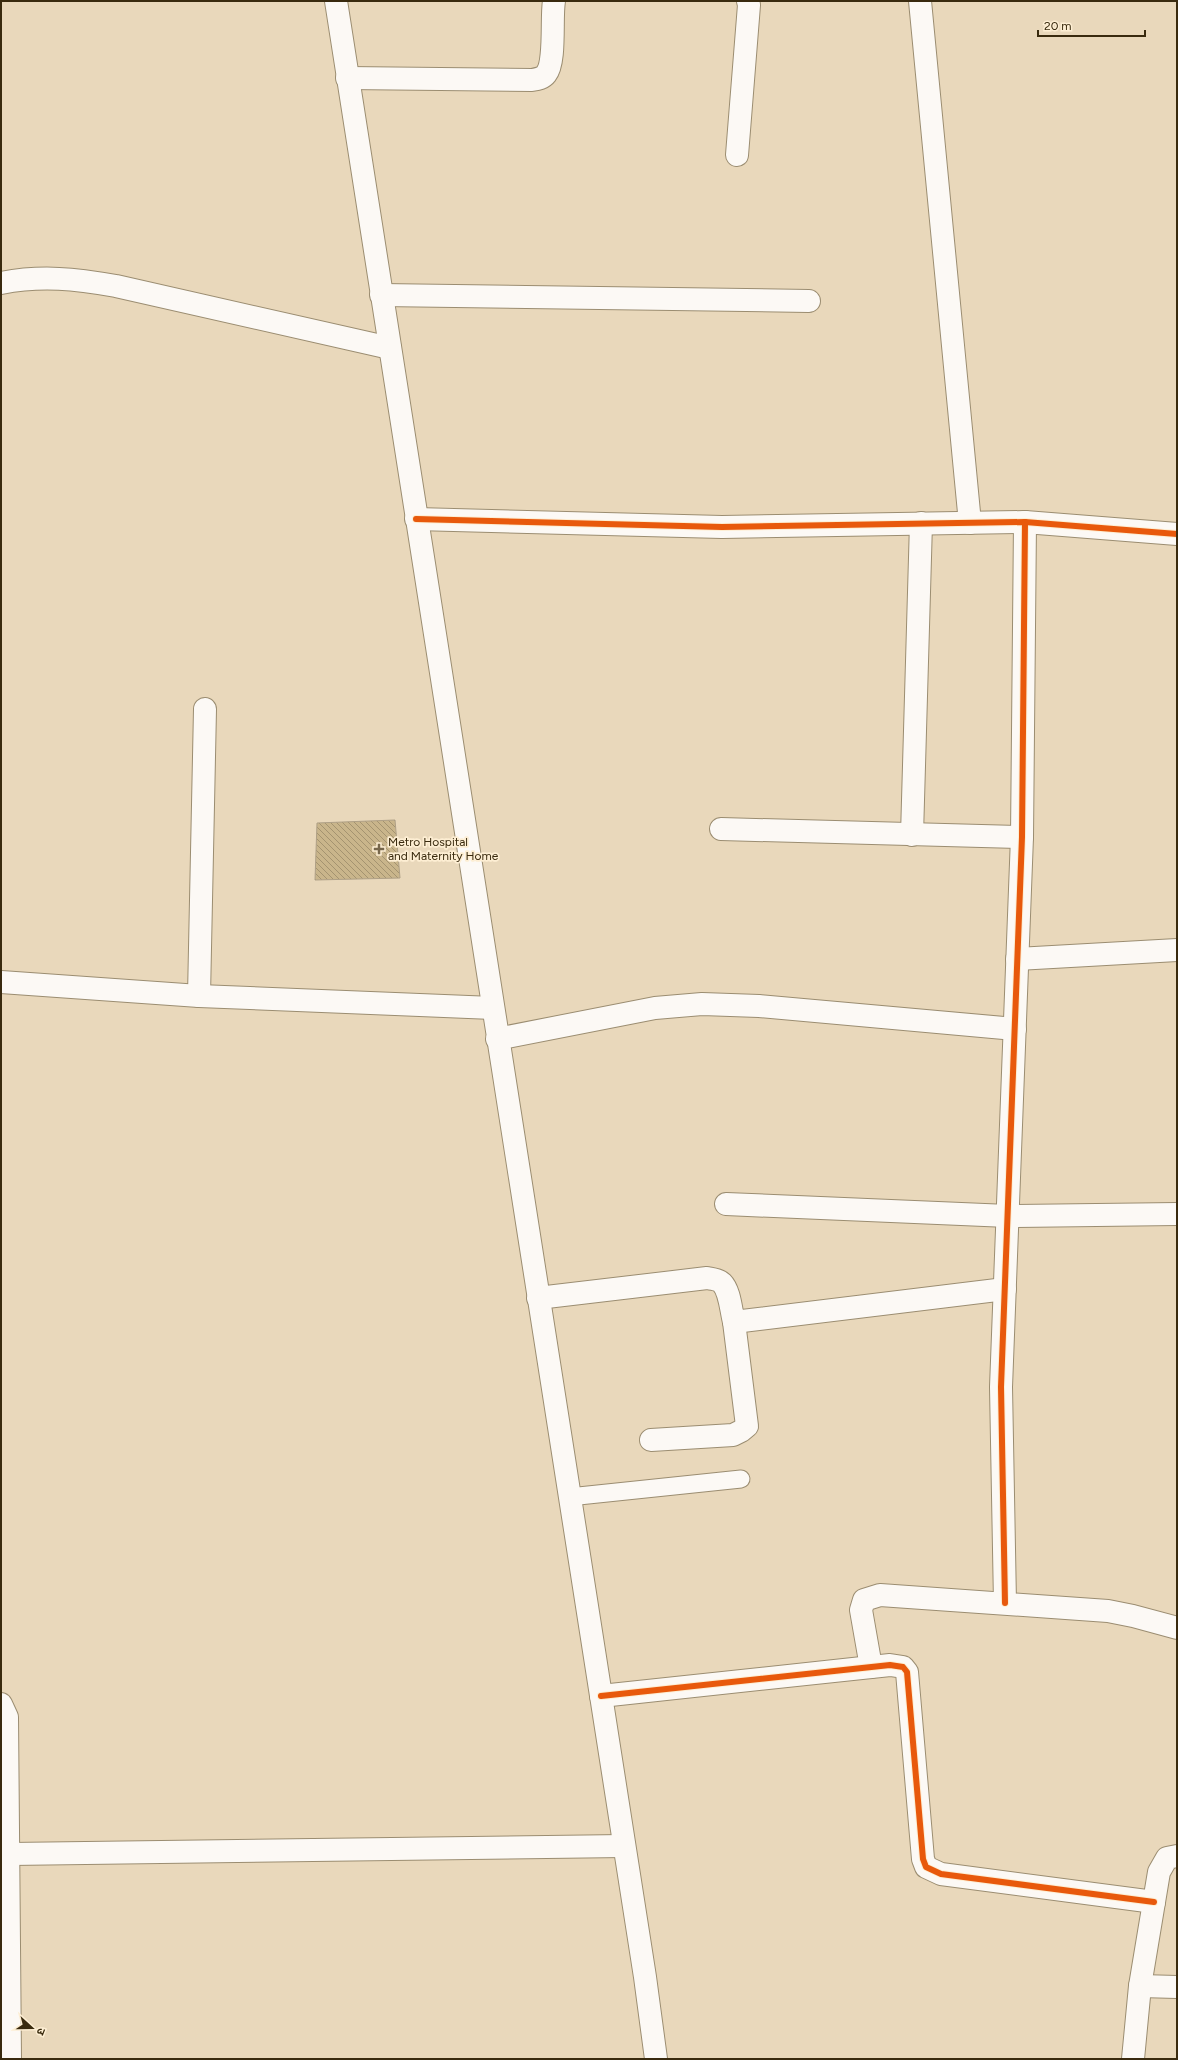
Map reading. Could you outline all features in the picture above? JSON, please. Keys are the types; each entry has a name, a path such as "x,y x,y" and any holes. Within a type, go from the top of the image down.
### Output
{"street":[{"path":"336,1 601,1696 656,2059"},
{"path":"347,78 532,80 542,78 547,73 550,63 554,1"},
{"path":"737,155 749,5 748,1"},
{"path":"920,1 970,523"},
{"path":"1,283 27,278 64,278 109,284 390,348"},
{"path":"381,295 809,301"},
{"path":"416,519 722,527 1025,522 1177,534"},
{"path":"1005,1603 1001,1387 1022,837 1025,522"},
{"path":"912,835 920,523"},
{"path":"199,996 205,709"},
{"path":"721,829 1022,837"},
{"path":"1017,959 1177,950"},
{"path":"1,982 199,996 493,1008"},
{"path":"498,1040 655,1008 702,1004 759,1006 1015,1029"},
{"path":"726,1204 1008,1216 1177,1214"},
{"path":"538,1298 707,1278 716,1279 722,1282 726,1290 734,1322 747,1426 741,1431 733,1434 651,1440"},
{"path":"734,1322 1005,1289"},
{"path":"871,1667 861,1610 864,1600 871,1596 880,1595 1108,1611 1177,1628"},
{"path":"601,1696 871,1667 897,1665 903,1667 907,1672 923,1859 926,1867 941,1874 1154,1902"},
{"path":"1,1704 7,1716 10,1854 10,2059"},
{"path":"10,1854 624,1846"},
{"path":"1133,2059 1140,1986 1159,1872 1162,1863 1167,1858 1177,1856"},
{"path":"1140,1986 1177,1987"}],"lane":[{"path":"570,1497 741,1479"}],"building":[{"path":"395,820 400,878 315,880 317,823"}],"cycle path":[{"path":"416,519 722,527 1025,522 1177,534"},
{"path":"1005,1603 1001,1387 1022,837 1025,522"},
{"path":"601,1696 890,1665 903,1667 907,1672 923,1859 926,1867 941,1874 1154,1902"}],"place":[{"name":"Metro Hospital and Maternity Home","path":"379,849"}]}
